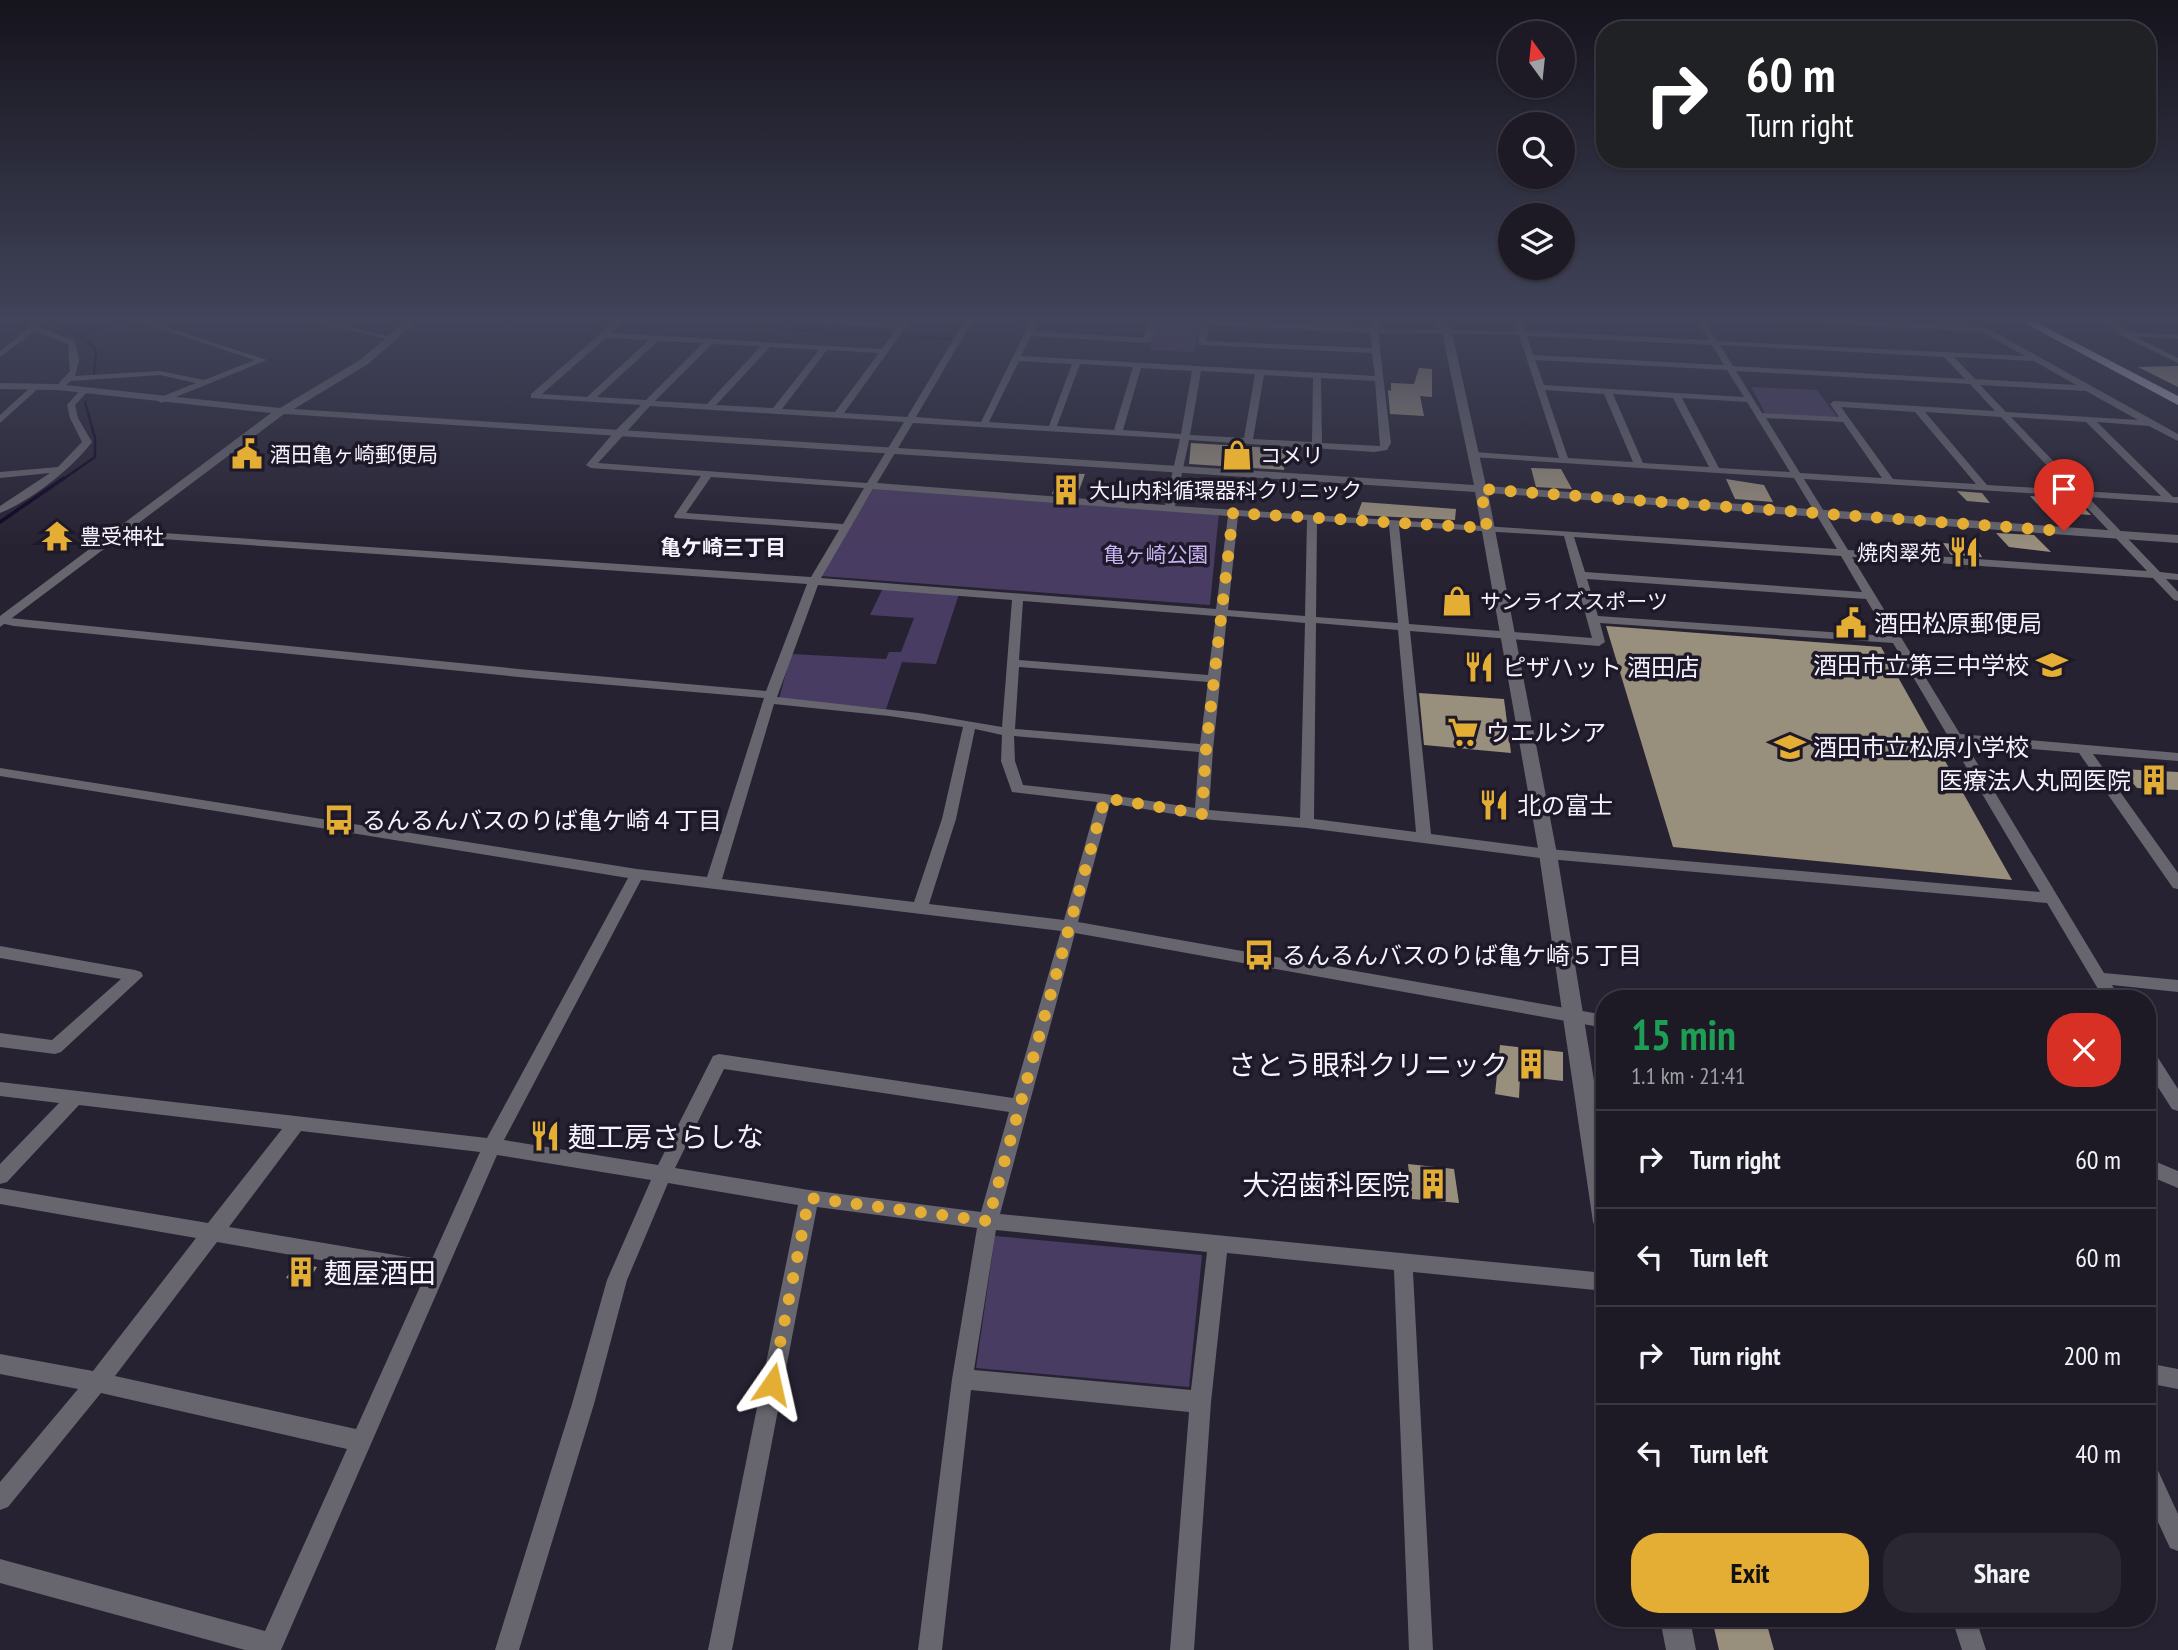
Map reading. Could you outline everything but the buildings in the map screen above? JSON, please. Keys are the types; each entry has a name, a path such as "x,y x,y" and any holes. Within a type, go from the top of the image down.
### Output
{"street":[{"path":"0,420 25,397"},
{"path":"0,510 73,460 87,442 71,409 71,405 78,397"},
{"path":"138,397 281,411 1481,489 2178,539"},
{"path":"161,400 169,397"},
{"path":"1,621 281,411 305,397"},
{"path":"548,397 1384,448 1386,443 1382,397"},
{"path":"589,400 592,397"},
{"path":"653,397 591,465 1233,513 1568,533 2178,577"},
{"path":"709,407 718,397"},
{"path":"775,412 787,397"},
{"path":"837,416 850,397"},
{"path":"713,883 770,698 814,581 924,397"},
{"path":"984,424 997,397"},
{"path":"1052,429 1064,397"},
{"path":"1118,433 1129,397"},
{"path":"1169,508 1179,471 1192,397"},
{"path":"1248,441 1256,397"},
{"path":"1317,397 1317,445"},
{"path":"1461,397 1481,489 1548,853 1596,1162"},
{"path":"1542,397 1564,460"},
{"path":"1610,397 1639,465"},
{"path":"1677,397 1716,471"},
{"path":"1706,397 1750,400"},
{"path":"1748,397 2106,990"},
{"path":"1987,397 2178,598"},
{"path":"2103,397 2178,438"},
{"path":"1890,482 1834,404 2151,423"},
{"path":"1918,409 1984,487"},
{"path":"1759,415 1846,420"},
{"path":"2088,419 2175,500"},
{"path":"1474,455 2175,500"},
{"path":"0,475 58,470"},
{"path":"707,475 679,516 846,527"},
{"path":"1202,814 1206,749 1233,513"},
{"path":"1307,823 1312,518"},
{"path":"1394,523 1424,838"},
{"path":"118,533 1018,596 1599,642 1568,533"},
{"path":"1580,575 1870,596"},
{"path":"1018,596 1008,732 1008,761 1017,789 1105,798 1202,814 1307,823 1548,853 2050,898"},
{"path":"1593,619 1896,640"},
{"path":"1,621 770,698 970,724 1008,732 1206,749"},
{"path":"1015,663 1214,679"},
{"path":"920,908 949,819 970,724"},
{"path":"1955,738 2178,757"},
{"path":"2083,749 2178,884"},
{"path":"0,772 637,874 1069,926 1596,1021"},
{"path":"930,1650 962,1379 988,1221 1105,798"},
{"path":"0,1571 270,1647 492,1146 637,874"},
{"path":"0,952 135,976 55,1047 0,1040"},
{"path":"2098,978 2178,986"},
{"path":"507,1650 583,1404 617,1280 663,1173 719,1061 1020,1106"},
{"path":"2156,1069 2178,1104"},
{"path":"0,1090 492,1146 809,1198 988,1221 1596,1281"},
{"path":"0,1176 73,1100"},
{"path":"0,1499 97,1382 298,1122"},
{"path":"2156,1170 2178,1180"},
{"path":"0,1196 436,1271"},
{"path":"720,1650 809,1198"},
{"path":"1182,1650 1200,1402 1218,1244"},
{"path":"1403,1262 1421,1650"},
{"path":"0,1364 97,1382 361,1441"},
{"path":"2156,1375 2178,1379"},
{"path":"962,1379 1200,1402"},
{"path":"2156,1492 2178,1540"},
{"path":"1677,1627 1681,1650"},
{"path":"1966,1627 1973,1650"}],"green space":[{"path":"1756,397 1822,397 1838,418 1765,413"},
{"name":"亀ヶ崎公園","path":"874,488 1219,512 1210,605 821,576"},
{"path":"883,588 959,594 936,664 902,662 886,709 779,699 791,654 886,659 889,652 901,652 914,618 870,615"},
{"path":"995,1236 1202,1255 1189,1387 976,1368"}],"waterway":[{"path":"62,480 95,457 95,438 85,402"},
{"path":"0,522 64,478"}],"place":[{"name":"酒田亀ヶ崎郵便局","path":"247,454"},
{"name":"コメリ","path":"1237,455"},
{"name":"大山内科循環器科クリニック","path":"1066,490"},
{"name":"豊受神社","path":"57,536"},
{"name":"焼肉翠苑","path":"1964,552"},
{"name":"サンライズスポーツ","path":"1457,601"},
{"name":"酒田松原郵便局","path":"1851,623"},
{"name":"酒田市立第三中学校","path":"2052,665"},
{"name":"ピザハット 酒田店","path":"1479,667"},
{"name":"ウエルシア","path":"1463,732"},
{"name":"酒田市立松原小学校","path":"1790,747"},
{"name":"医療法人丸岡医院","path":"2154,780"},
{"name":"北の富士","path":"1494,805"},
{"name":"るんるんバスのりば亀ケ崎４丁目","path":"339,820"},
{"name":"るんるんバスのりば亀ケ崎５丁目","path":"1259,955"},
{"name":"さとう眼科クリニック","path":"1531,1064"},
{"name":"麺工房さらしな","path":"545,1136"},
{"name":"大沼歯科医院","path":"1433,1184"},
{"name":"麺屋酒田","path":"301,1272"}],"district":[{"name":"亀ケ崎三丁目","path":"723,547"}],"route":[{"path":"772,1384 809,1198 988,1221 1105,798 1202,814 1206,749 1233,513 1487,528 1481,489 2064,531"}]}
